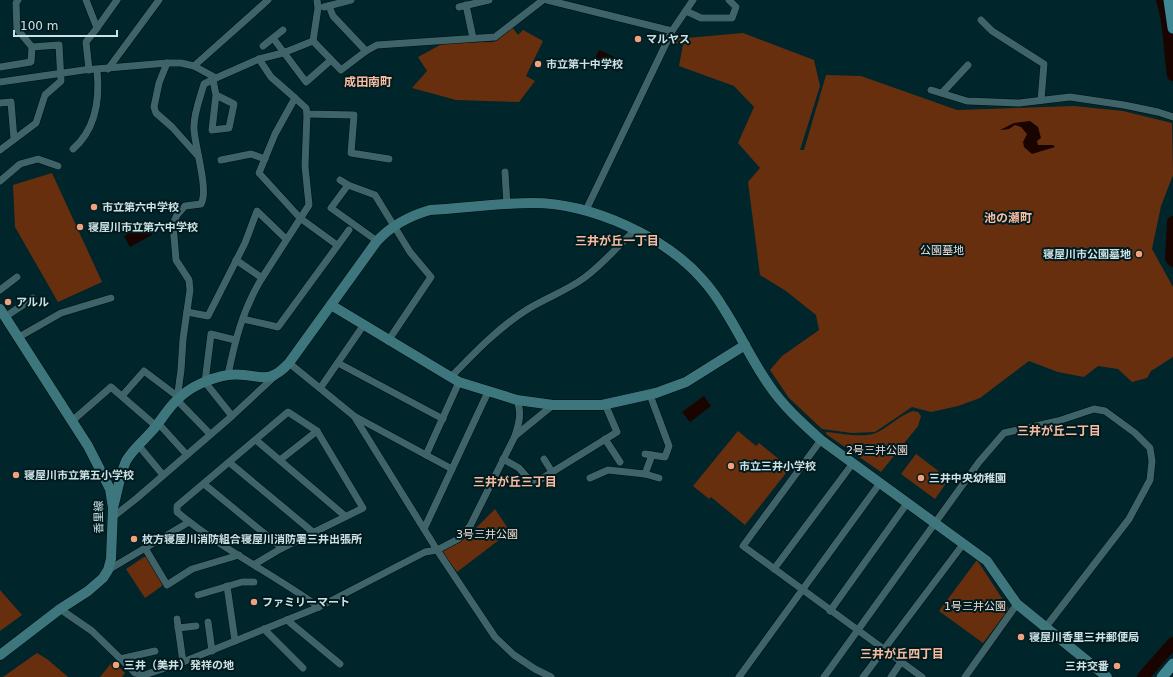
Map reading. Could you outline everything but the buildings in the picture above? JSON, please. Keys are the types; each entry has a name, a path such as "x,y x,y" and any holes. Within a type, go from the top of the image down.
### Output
{"main road":[{"path":"1169,0 1173,28"},
{"path":"1162,677 1173,664"}],"street":[{"path":"0,67 31,62 32,47 17,29 16,3 18,0"},
{"path":"86,0 97,28"},
{"path":"73,149 82,141 91,126 97,101 93,70 86,42 117,0"},
{"path":"108,69 159,0"},
{"path":"194,66 268,0"},
{"path":"313,41 318,8 317,0"},
{"path":"318,8 351,0"},
{"path":"473,38 462,6 489,0"},
{"path":"313,41 341,70 377,45 494,37 543,0"},
{"path":"547,0 672,31"},
{"path":"586,210 672,31 693,0"},
{"path":"686,11 701,18 732,18 736,7 729,0"},
{"path":"329,6 333,16 366,52"},
{"path":"981,20 992,31 1044,64 1042,100"},
{"path":"263,46 283,30"},
{"path":"273,38 306,82 331,60"},
{"path":"177,398 186,312 190,290 189,280 176,260 173,224 177,215 185,206 202,204 204,200 204,186 197,155 194,127 195,115 204,84 259,58 283,53 313,41"},
{"path":"0,150 36,123 45,95 60,81 61,74 58,46 32,47"},
{"path":"228,376 235,340 249,300 286,239 309,205 305,166 306,108 271,77 259,58"},
{"path":"168,63 159,83 154,107 156,113 172,127 197,155"},
{"path":"0,82 93,70 168,63 182,63 194,66 215,79"},
{"path":"942,93 968,65"},
{"path":"215,79 216,95 212,130 228,128 234,104 216,95"},
{"path":"931,90 967,101 1019,103 1070,97 1124,105 1158,112 1173,117"},
{"path":"295,98 275,134 259,173 300,218 337,245"},
{"path":"0,103 11,102 14,139"},
{"path":"307,114 354,115 351,153 389,159"},
{"path":"221,160 251,154 265,159"},
{"path":"0,181 20,164 38,159 58,166"},
{"path":"505,172 507,205"},
{"path":"340,180 348,185 375,195 410,252 431,277 388,341"},
{"path":"348,185 331,208 377,241"},
{"path":"113,512 163,475 232,416 274,377 280,374 377,241 394,226 414,214 430,210 534,203 586,210 644,234 673,254 703,279 725,310 768,385 798,419 821,440 936,522 987,561 1017,604 1104,676"},
{"path":"186,312 208,316 245,243 257,211 286,239"},
{"path":"243,319 278,327 349,230"},
{"path":"426,455 443,419 455,380 477,350 512,320 528,309 568,289 586,277 635,230"},
{"path":"236,260 262,278"},
{"path":"0,290 17,277"},
{"path":"3,313 33,298"},
{"path":"19,337 61,313 111,298"},
{"path":"331,305 363,326 455,380 488,392 517,400 553,405 605,404 650,395 686,382 745,345"},
{"name":"香里線","path":"3,313 72,421 102,472 110,489 113,512 111,559 108,570"},
{"path":"321,387 363,326"},
{"path":"232,416 205,382 211,334 235,340"},
{"path":"289,363 321,387 354,416 452,469"},
{"path":"338,363 443,419"},
{"path":"122,396 144,371 177,398 210,434"},
{"path":"113,512 127,461 177,398 205,382 228,376 244,374 266,378 274,377"},
{"path":"72,421 111,387 157,425 187,455"},
{"path":"424,529 488,392"},
{"path":"645,474 648,455 665,457 669,446 650,395"},
{"path":"60,609 92,631 135,672 144,675 212,651 319,607 425,552 437,550 458,539 470,526 515,436 520,419 520,411 517,400"},
{"path":"503,459 519,468 533,484 616,432 605,404"},
{"path":"515,436 553,405"},
{"path":"824,677 979,462 1004,433 1058,421 1094,409 1105,411 1135,433 1150,448 1152,461 1150,480 1129,520 1045,628"},
{"path":"255,564 282,548 363,508 316,431 288,412 230,463 177,506 177,512 189,522 319,607"},
{"path":"354,416 437,550 495,637 514,655 535,669 551,677"},
{"path":"280,460 316,431"},
{"path":"605,439 620,462"},
{"path":"256,440 345,516"},
{"path":"821,440 743,546 802,591 922,677"},
{"path":"139,446 163,475"},
{"path":"544,459 552,472"},
{"path":"230,463 314,533"},
{"path":"774,569 853,463"},
{"path":"590,478 608,470 645,474 659,478"},
{"path":"739,677 880,483"},
{"path":"204,484 282,548"},
{"path":"830,611 908,502"},
{"path":"0,655 60,609 88,590 102,578 108,570 189,522"},
{"path":"863,677 964,543"},
{"path":"145,548 168,585 192,569 239,555"},
{"path":"198,595 242,582 254,582"},
{"path":"227,586 235,641"},
{"path":"965,677 1017,604"},
{"path":"177,619 183,662"},
{"path":"287,620 340,664"},
{"path":"208,622 212,651"},
{"path":"178,628 196,626"},
{"path":"264,629 303,668"},
{"path":"120,659 155,651"},
{"path":"891,677 901,662"},
{"path":"128,677 130,668"}],"green space":[{"path":"512,27 518,35 523,30 543,41 526,76 535,81 519,102 456,100 412,88 427,71 418,57 444,43 494,42"},
{"name":"公園墓地","path":"743,33 814,60 820,86 800,150 804,150 826,75 861,76 957,110 1074,106 1123,111 1172,123 1173,175 1161,206 1152,249 1173,287 1173,357 1151,371 1147,378 1132,382 1118,369 1098,366 1084,377 1058,372 1029,361 980,398 958,406 931,412 912,407 875,432 852,433 822,429 789,398 770,370 782,356 819,330 816,315 786,291 760,275 748,182 760,168 738,143 754,107 734,86 679,66 683,45 672,42 677,34 687,35 687,38"},
{"path":"52,173 102,282 58,302 15,227 13,185"},
{"name":"2号三井公園","path":"913,411 918,412 921,416 918,426 881,472 826,434 826,432 860,435 873,434"},
{"path":"738,431 756,446 759,443 790,468 745,525 711,497 709,499 693,486"},
{"path":"916,454 949,479 935,499 901,474"},
{"name":"3号三井公園","path":"495,509 507,527 499,540 457,572 442,552 467,537"},
{"path":"144,557 147,557 163,581 162,586 145,598 126,569"},
{"name":"1号三井公園","path":"977,560 1009,609 983,643 939,611"},
{"path":"0,590 22,615 0,631"},
{"path":"37,653 47,659 68,677 3,677"},
{"path":"113,661 125,673 122,677 100,677"}],"shaded area":[{"path":"599,50 623,61 618,72 594,61"},
{"path":"1030,121 1038,127 1041,138 1037,141 1038,145 1053,145 1055,147 1032,154 1024,147 1023,142 1027,134 1021,127 1015,125 1009,129 1000,130 1014,123"},
{"path":"147,224 152,235 130,247 124,236"},
{"path":"704,396 711,406 690,422 682,412"}],"waterway":[{"path":"1162,0 1168,27 1173,75"},
{"path":"1173,222 1171,258 1173,261"},
{"path":"1143,677 1173,643"}],"place":[{"name":"マルヤス","path":"638,39"},
{"name":"市立第十中学校","path":"538,64"},
{"name":"市立第六中学校","path":"94,207"},
{"name":"寝屋川市立第六中学校","path":"80,227"},
{"name":"寝屋川市公園墓地","path":"1139,254"},
{"name":"アルル","path":"8,302"},
{"name":"市立三井小学校","path":"731,466"},
{"name":"寝屋川市立第五小学校","path":"16,475"},
{"name":"三井中央幼稚園","path":"921,478"},
{"name":"枚方寝屋川消防組合寝屋川消防署三井出張所","path":"134,539"},
{"name":"ファミリーマート","path":"254,602"},
{"name":"寝屋川香里三井郵便局","path":"1021,637"},
{"name":"三井（美井）発祥の地","path":"116,665"},
{"name":"三井交番","path":"1117,666"}],"district":[{"name":"成田南町","path":"368,82"},
{"name":"池の瀬町","path":"1008,218"},
{"name":"三井が丘一丁目","path":"617,241"},
{"name":"三井が丘二丁目","path":"1059,431"},
{"name":"三井が丘三丁目","path":"515,482"},
{"name":"三井が丘四丁目","path":"902,654"}]}
